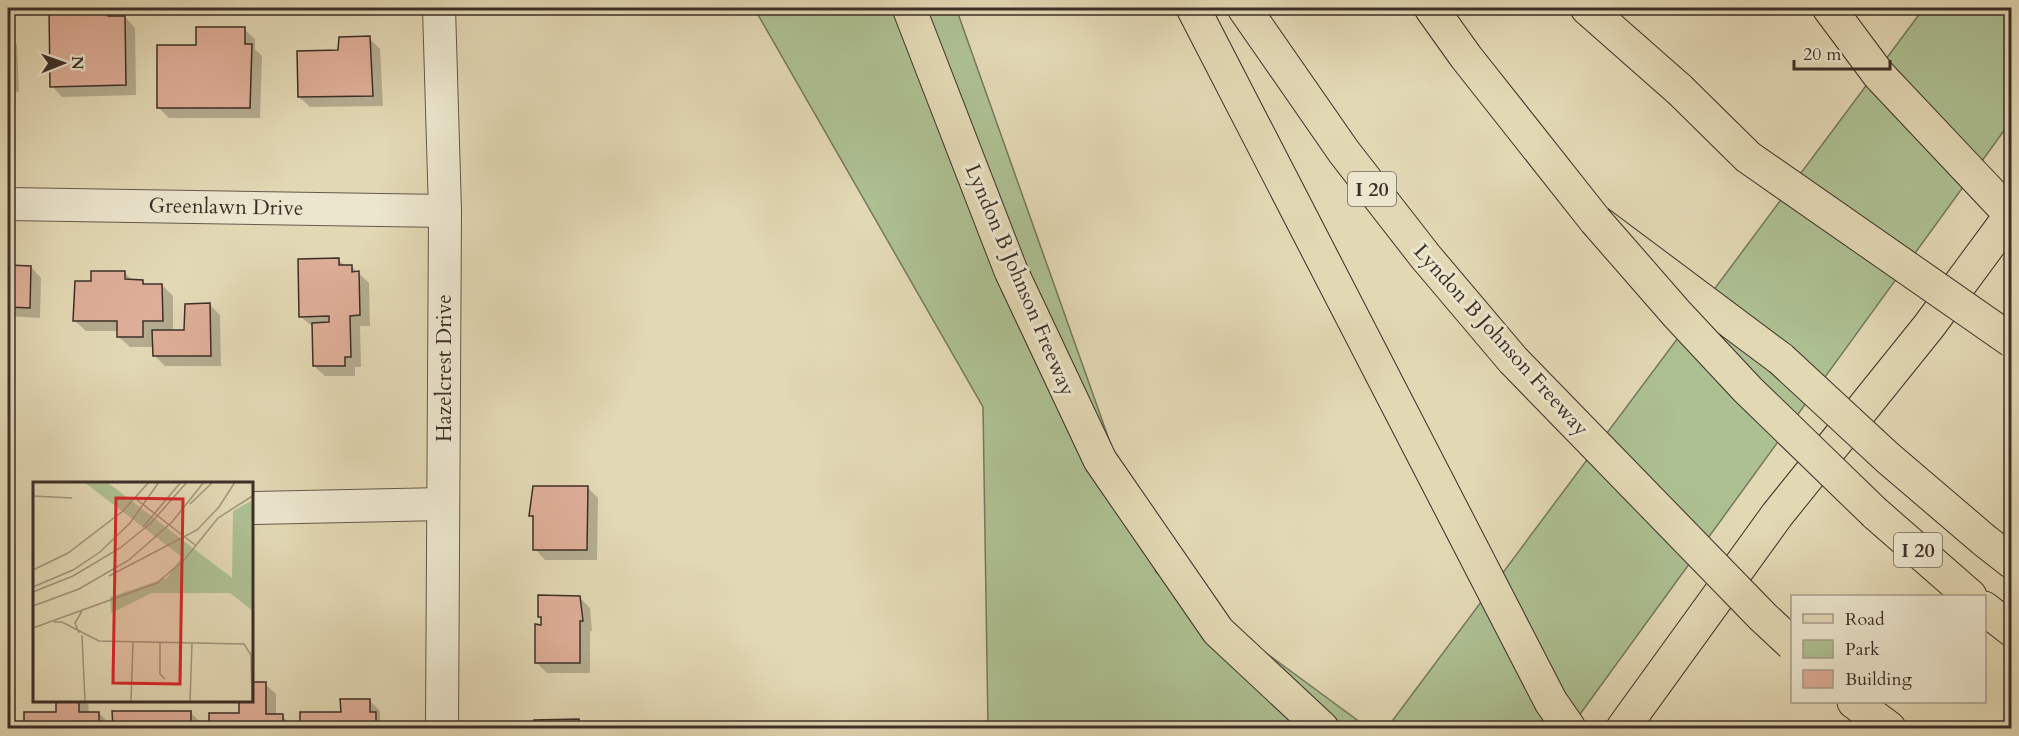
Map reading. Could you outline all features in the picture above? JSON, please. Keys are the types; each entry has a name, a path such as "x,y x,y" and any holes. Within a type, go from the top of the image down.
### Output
{"main road":[{"name":"Lyndon B Johnson Freeway","path":"909,8 1011,271 1100,460 1218,631 1322,729"},
{"path":"1193,8 1551,702 1569,729"},
{"name":"Lyndon B Johnson Freeway","path":"1244,8 1344,152 1425,256 1513,360 1791,643"},
{"name":"I 20","path":"1431,8 1466,57 1596,220 1677,314 1748,390 1875,513 1965,592"},
{"path":"1587,8 1680,90 1748,157 2012,341"},
{"path":"1623,729 1777,516 1929,326 2011,216 1879,75 1829,8"},
{"path":"1596,220 1781,359 1888,459 2012,562"},
{"path":"1986,610 2012,630"},
{"path":"1866,713 1889,729"}],"street":[{"name":"Hazelcrest Drive","path":"439,8 445,211 442,729"},
{"name":"Greenlawn Drive","path":"8,204 445,211"},
{"path":"254,508 443,504"}],"green space":[{"path":"757,8 956,8 1156,572 1368,728 988,728 983,407 757,13"},
{"path":"1924,8 2011,8 2011,121 1570,728 1387,728"}],"building":[{"path":"49,8 83,8 83,12 108,11 108,16 125,16 126,85 50,87"},
{"path":"196,27 245,27 245,44 252,44 250,108 157,108 157,45 196,45"},
{"path":"370,36 373,96 298,97 297,51 338,50 339,37"},
{"path":"339,258 339,265 352,265 352,272 359,271 360,315 350,316 351,357 345,357 345,366 313,366 312,323 329,322 329,316 299,317 298,259"},
{"path":"8,265 31,266 30,308 8,307"},
{"path":"91,271 125,271 125,279 143,280 143,284 162,284 163,321 143,321 143,337 117,337 117,321 73,321 75,281 91,281"},
{"path":"210,303 211,356 153,356 152,330 184,330 185,304"},
{"path":"533,486 588,486 587,550 533,550 533,516 529,516"},
{"path":"538,595 580,596 583,621 580,621 580,663 535,663 535,624 541,625 541,617 538,617"},
{"path":"254,682 266,682 266,714 283,714 283,728 209,728 209,713 239,713 239,703 254,703"},
{"path":"340,699 370,699 370,712 376,712 376,728 300,728 300,712 341,712"},
{"path":"56,703 79,703 79,712 99,712 99,728 24,728 24,712 56,712"},
{"path":"112,711 191,711 191,728 113,728"},
{"path":"579,719 580,728 534,728 534,720"}]}
